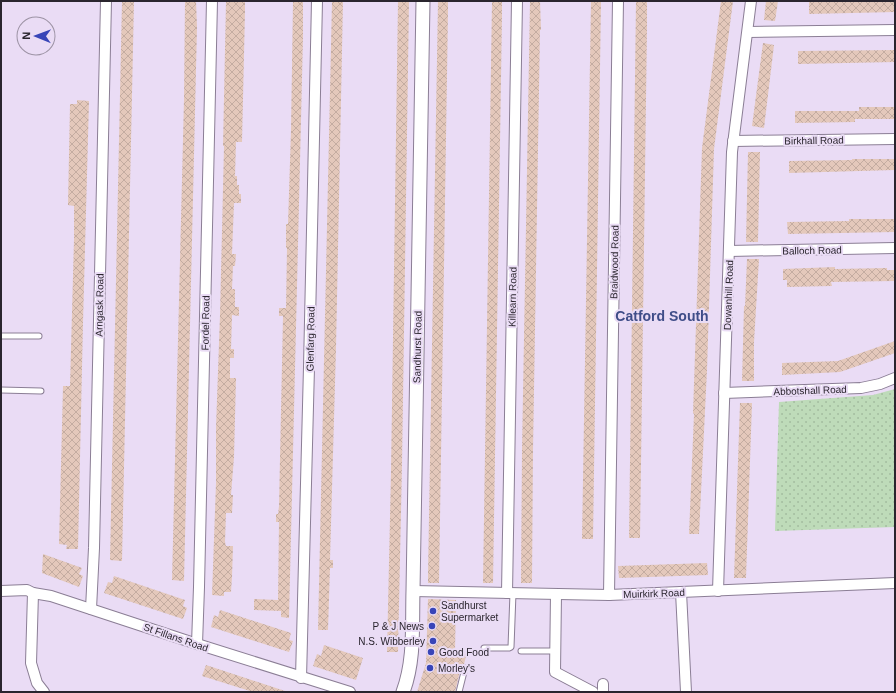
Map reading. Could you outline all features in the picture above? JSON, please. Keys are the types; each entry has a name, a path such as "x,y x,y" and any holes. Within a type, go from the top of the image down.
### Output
{"street":[{"name":"Arngask Road","path":"91,609 94,548 106,1"},
{"name":"Fordel Road","path":"197,644 212,1"},
{"name":"Glenfarg Road","path":"301,678 318,1"},
{"name":"Sandhurst Road","path":"403,692 409,674 411,658 413,591 422,1"},
{"name":"Killearn Road","path":"510,593 517,1"},
{"name":"Braidwood Road","path":"609,595 618,1"},
{"name":"Dowanhill Road","path":"718,591 733,141 751,1"},
{"path":"748,32 895,30"},
{"name":"Birkhall Road","path":"733,141 895,139"},
{"name":"Balloch Road","path":"729,251 895,248"},
{"name":"Abbotshall Road","path":"724,393 861,388 880,384 895,378"},
{"name":"Muirkirk Road","path":"413,591 609,595 895,583"},
{"name":"St Fillans Road","path":"1,591 28,590 33,593 51,596 301,678 350,692"},
{"path":"681,592 686,692"},
{"path":"33,593 31,663 37,683 44,692"},
{"path":"556,594 555,672 593,692"}],"lane":[{"path":"1,336 39,336"},
{"path":"1,390 41,391"},
{"path":"484,648 511,647 510,593"},
{"path":"521,651 555,651"},
{"path":"459,692 465,668"}],"green space":[{"path":"895,389 895,527 775,531 779,402 873,395"}],"building":[{"path":"122,1 134,1 122,561 110,560"},
{"path":"185,1 196,1 197,27 184,581 172,580 184,99"},
{"path":"226,1 245,1 245,11 242,142 236,142 235,176 237,176 237,185 239,185 239,194 241,194 241,203 234,203 232,254 236,254 235,266 233,266 232,289 235,289 235,307 239,307 239,316 232,315 231,349 234,349 234,358 230,358 230,378 236,378 234,457 231,495 233,495 232,513 226,513 225,542 226,546 233,546 232,577 231,592 224,592 224,596 212,595 224,146"},
{"path":"293,1 303,1 303,37 289,618 281,617 281,611 254,610 254,599 278,600 279,522 276,522 276,514 278,514 279,506 283,316 279,316 279,308 286,308 286,224 288,224 291,130"},
{"path":"332,1 343,1 330,560 333,560 333,568 330,568 328,630 318,630"},
{"path":"398,1 409,1 402,465 398,652 387,652 391,472"},
{"path":"438,1 448,1 439,583 428,583 428,575"},
{"path":"492,1 502,1 502,16 493,583 483,583"},
{"path":"530,1 540,1 541,30 532,583 521,583 522,450"},
{"path":"591,1 601,1 593,539 582,539"},
{"path":"636,1 647,1 647,27 640,538 629,538"},
{"path":"721,1 733,1 714,149 707,370 699,534 689,534 702,148"},
{"path":"766,1 778,1 775,21 764,20"},
{"path":"809,1 895,1 895,12 809,14"},
{"path":"763,43 774,45 764,128 752,126"},
{"path":"895,50 895,62 798,64 798,51"},
{"path":"77,100 89,101 78,549 66,549 67,545 59,544 63,386 70,386 74,239 74,206 68,205 70,104 77,104"},
{"path":"859,107 895,107 895,119 855,119 855,122 795,123 795,111 859,111"},
{"path":"748,152 760,152 758,242 746,242"},
{"path":"895,159 895,170 789,173 789,161"},
{"path":"849,219 895,219 895,232 788,234 787,222 849,221"},
{"path":"747,259 759,259 754,342 754,381 742,381"},
{"path":"835,267 835,269 887,268 887,270 895,270 895,281 831,282 832,286 787,287 787,280 783,280 783,269"},
{"path":"895,341 895,353 840,372 782,375 782,363 838,361"},
{"path":"740,403 752,403 746,578 734,578"},
{"path":"43,554 82,568 79,574 83,576 79,587 42,573"},
{"path":"707,563 708,575 619,578 618,566"},
{"path":"114,576 185,600 183,606 187,608 183,619 104,593 108,582 112,583"},
{"path":"428,599 456,600 455,651 467,653 464,664 461,667 455,692 417,692 426,663"},
{"path":"220,610 291,633 289,640 293,641 289,652 211,627 214,615 218,617"},
{"path":"324,645 363,658 356,680 313,666 317,654 321,656"},
{"path":"206,665 285,692 253,692 202,676"}],"place":[{"name":"Sandhurst Supermarket","path":"433,611"},
{"name":"P & J News","path":"432,626"},
{"name":"N.S. Wibberley","path":"433,641"},
{"name":"Good Food","path":"431,652"},
{"name":"Morley's","path":"430,668"}],"district":[{"name":"Catford South","path":"662,316"}]}
